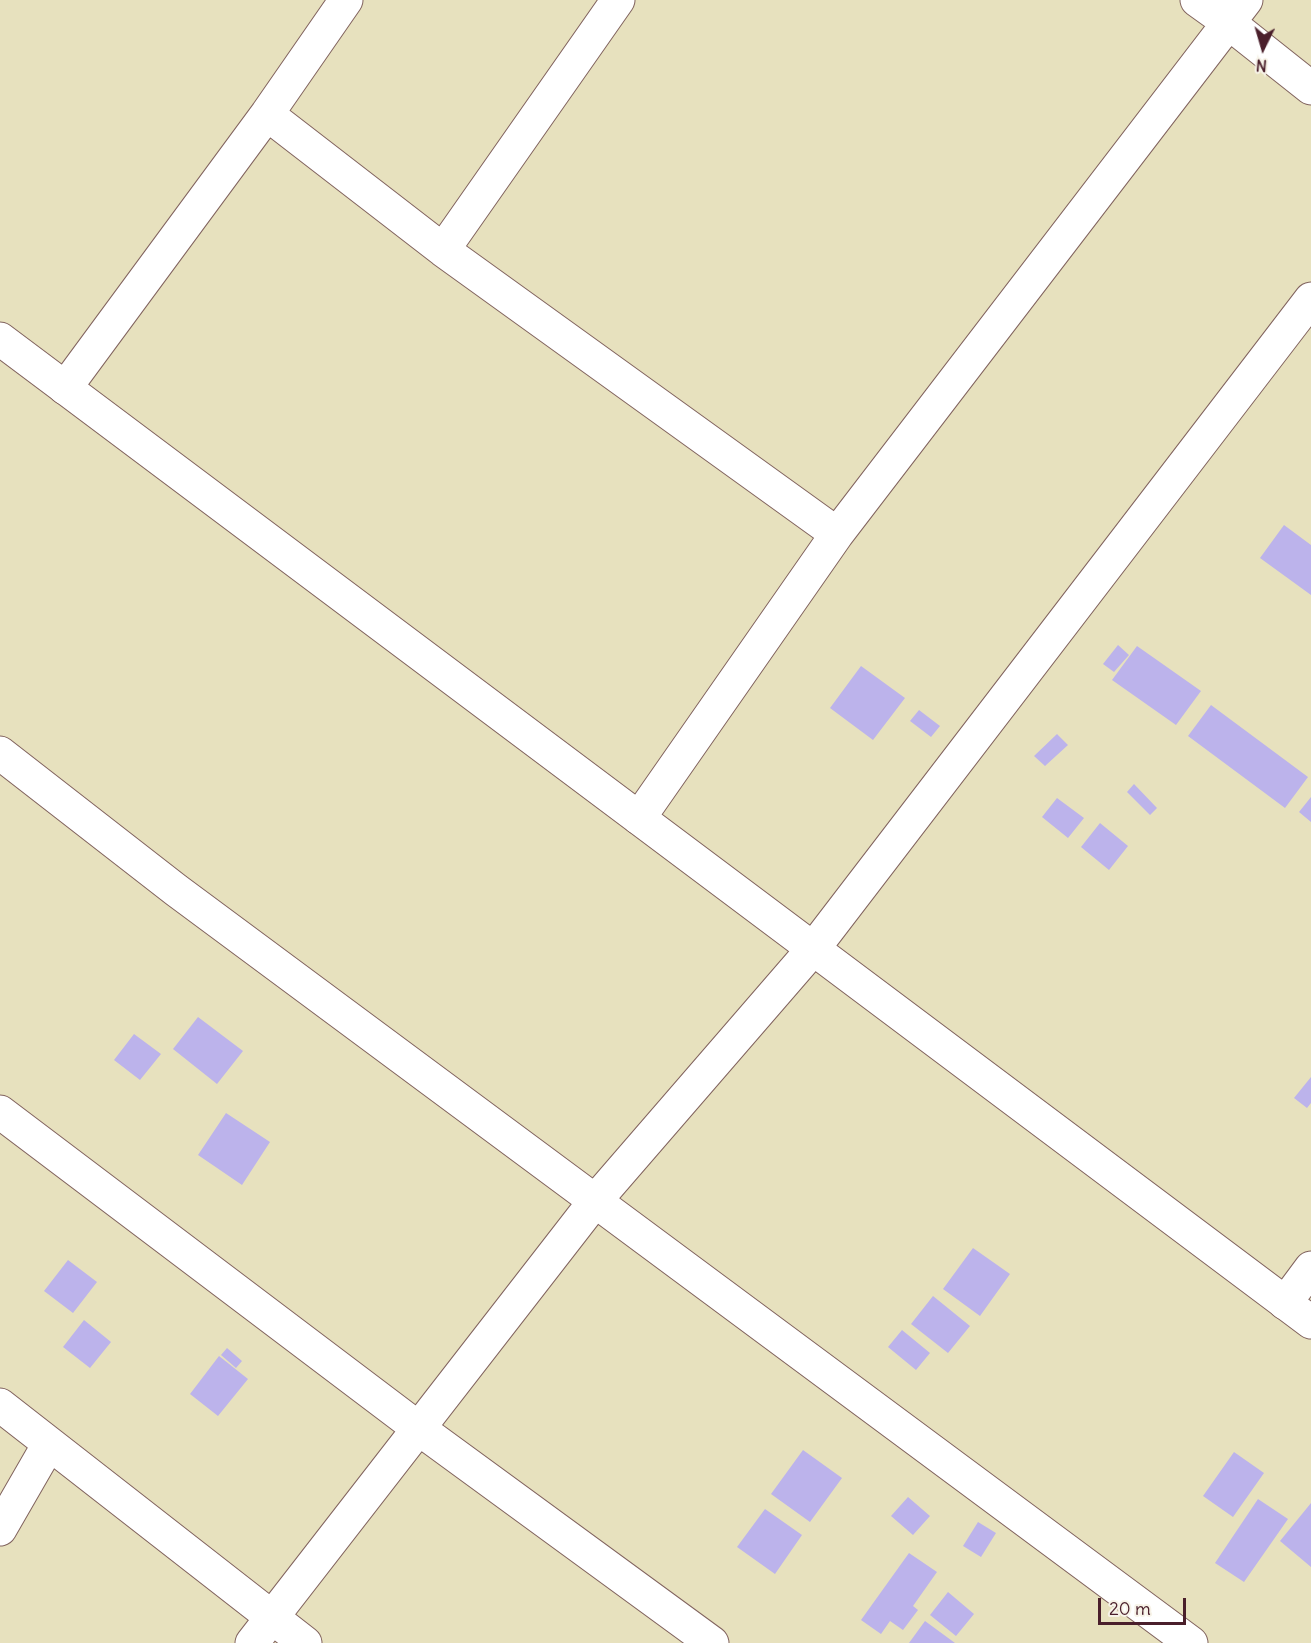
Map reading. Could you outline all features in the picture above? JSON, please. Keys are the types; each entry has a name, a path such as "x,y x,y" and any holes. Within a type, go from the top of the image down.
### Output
{"street":[{"path":"65,388 267,114 346,0"},
{"path":"443,250 618,0"},
{"path":"1197,0 1237,11 1311,88"},
{"path":"639,818 837,534 1237,11"},
{"path":"267,114 443,250 837,534"},
{"path":"252,1643 595,1201 813,949 1311,299"},
{"path":"0,339 1311,1322"},
{"path":"0,753 176,890 1191,1643"},
{"path":"0,1112 418,1428 712,1643"},
{"path":"1285,1303 1311,1268"},
{"path":"0,1405 305,1643"},
{"path":"0,1529 49,1444"}],"building":[{"path":"1284,525 1311,545 1311,595 1260,558"},
{"path":"1118,645 1129,655 1114,672 1103,664"},
{"path":"1137,646 1201,691 1176,725 1112,680"},
{"path":"861,666 905,698 873,740 830,708"},
{"path":"1211,705 1308,777 1285,808 1188,736"},
{"path":"919,710 940,726 931,737 910,721"},
{"path":"1057,734 1068,745 1045,766 1034,756"},
{"path":"1134,784 1157,808 1150,815 1127,792"},
{"path":"1311,797 1311,822 1299,812"},
{"path":"1057,798 1084,818 1068,838 1042,817"},
{"path":"1100,823 1128,846 1109,870 1081,847"},
{"path":"198,1017 243,1051 217,1084 173,1049"},
{"path":"134,1034 161,1054 140,1080 114,1060"},
{"path":"1311,1077 1311,1103 1307,1108 1294,1098"},
{"path":"226,1113 270,1142 242,1185 198,1155"},
{"path":"973,1248 1010,1274 980,1316 943,1289"},
{"path":"68,1260 97,1282 73,1313 44,1291"},
{"path":"933,1296 970,1326 948,1353 911,1324"},
{"path":"84,1320 111,1342 90,1368 63,1347"},
{"path":"902,1330 930,1353 916,1370 888,1347"},
{"path":"227,1348 242,1361 236,1368 221,1355"},
{"path":"219,1356 248,1379 218,1416 190,1394"},
{"path":"803,1450 842,1478 810,1522 771,1494"},
{"path":"1234,1452 1264,1473 1233,1517 1203,1496"},
{"path":"908,1497 930,1516 913,1535 891,1516"},
{"path":"1258,1499 1288,1519 1244,1582 1215,1563"},
{"path":"1311,1503 1311,1567 1280,1541"},
{"path":"765,1509 802,1535 775,1574 737,1547"},
{"path":"978,1522 996,1533 981,1557 963,1546"},
{"path":"909,1553 937,1572 913,1606 918,1610 903,1630 890,1621 881,1634 861,1620"},
{"path":"948,1592 974,1614 956,1636 930,1615"},
{"path":"925,1621 955,1643 909,1643"}]}
